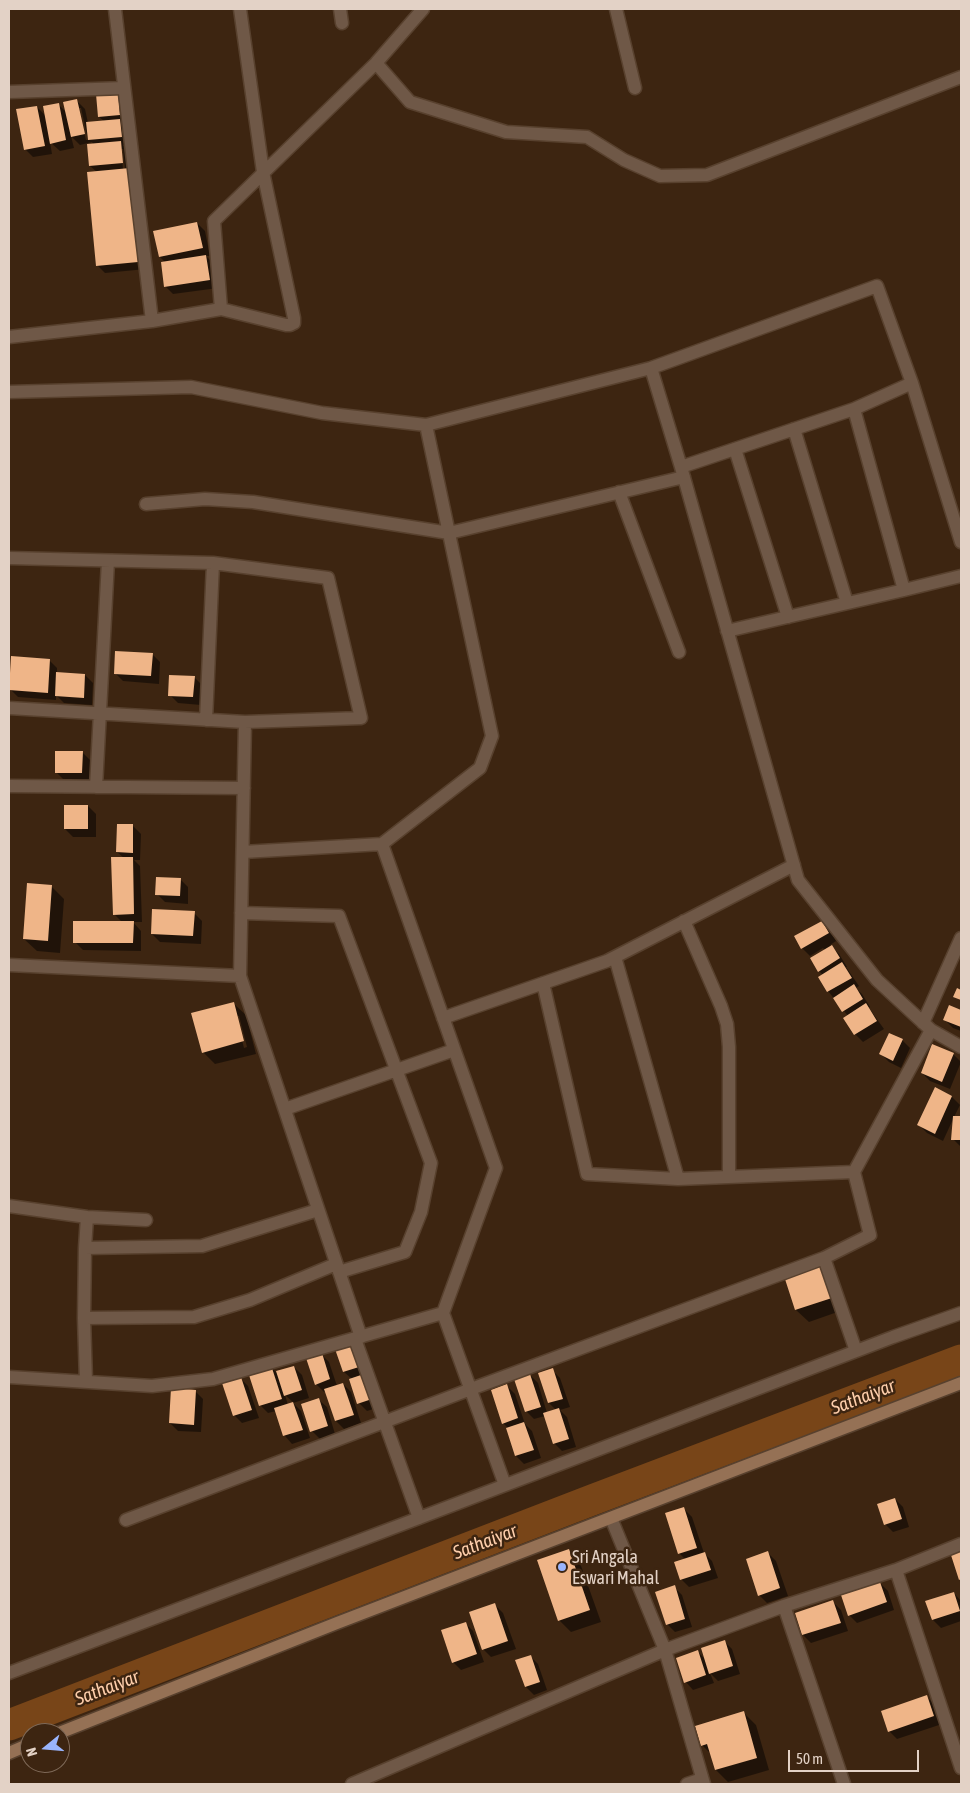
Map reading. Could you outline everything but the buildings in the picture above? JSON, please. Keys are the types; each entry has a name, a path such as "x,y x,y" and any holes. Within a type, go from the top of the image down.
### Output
{"street":[{"path":"115,9 152,321"},
{"path":"9,337 152,321 221,309 286,325 294,323 263,172 240,9"},
{"path":"340,9 342,23"},
{"path":"221,309 214,221 376,64 424,9"},
{"path":"616,9 635,88"},
{"path":"376,64 410,102 506,132 587,137 624,160 660,176 707,175 961,77"},
{"path":"9,92 124,88"},
{"path":"9,392 192,387 322,413 426,424 651,368 877,286 912,382 961,542"},
{"path":"651,368 798,880 877,980 927,1026 961,1047"},
{"path":"146,504 205,499 253,502 449,533 619,492 682,472 735,449 854,409 912,382"},
{"path":"854,409 904,590"},
{"path":"242,852 382,844 480,768 492,736 426,424"},
{"path":"794,429 847,603"},
{"path":"735,449 788,617"},
{"path":"619,492 680,652"},
{"path":"9,558 108,562 213,563 328,578 360,718 245,722 9,708"},
{"path":"96,787 108,562"},
{"path":"206,720 213,563"},
{"path":"727,631 961,576"},
{"path":"245,722 240,976 338,1268 385,1422 420,1518"},
{"path":"9,786 244,788"},
{"path":"382,844 496,1168 444,1314 506,1485"},
{"path":"443,1018 607,961 794,865"},
{"path":"84,1318 194,1317 250,1300 338,1268 405,1252 421,1212 430,1164 339,916 242,913"},
{"path":"684,921 721,1006 726,1024 729,1047 728,1177"},
{"path":"126,1520 824,1258 870,1235 854,1172 927,1026 961,938"},
{"path":"614,957 678,1179"},
{"path":"9,965 240,976"},
{"path":"543,983 587,1174 678,1179 854,1172"},
{"path":"285,1110 454,1050"},
{"path":"9,1206 88,1217 146,1220"},
{"path":"85,1248 202,1246 318,1210"},
{"path":"86,1381 84,1318 85,1248 88,1217"},
{"path":"824,1258 856,1351"},
{"path":"9,1673 856,1351 961,1313"},
{"path":"9,1377 152,1386 212,1379 444,1314"},
{"path":"70,1728 336,1623 961,1383"},
{"path":"611,1518 665,1650 703,1782 687,1784"},
{"path":"352,1784 377,1780 665,1650 784,1606 896,1570 961,1544"},
{"path":"896,1570 961,1768"},
{"path":"784,1606 844,1784"}],"waterway":[{"name":"Sathaiyar","path":"9,1725 961,1360"}],"place":[{"name":"Sri Angala Eswari Mahal","path":"562,1567"}]}
